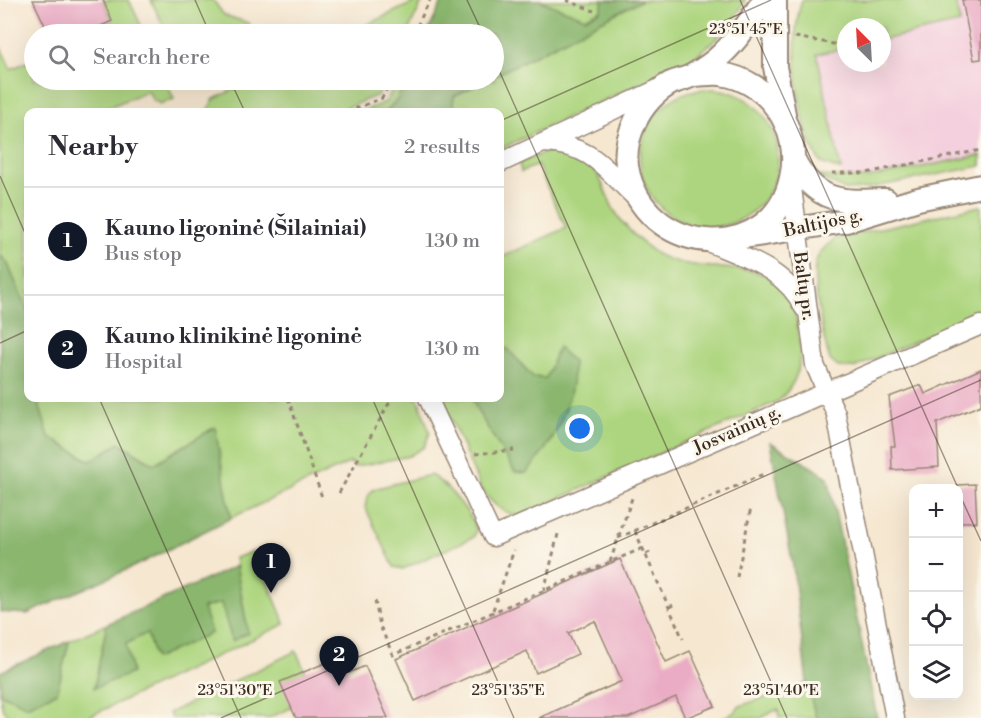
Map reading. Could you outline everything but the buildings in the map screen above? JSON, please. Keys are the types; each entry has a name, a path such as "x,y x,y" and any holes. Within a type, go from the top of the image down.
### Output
{"street":[{"name":"Baltų pr.","path":"717,240 674,233 647,213 638,199 628,174 627,147 634,122 650,99 671,83 693,75 722,55 745,29 764,0"},
{"path":"775,0 775,67 785,118"},
{"name":"Baltų pr.","path":"693,75 720,74 746,82 768,97 785,118 792,139 796,231 815,365 836,414 895,718"},
{"path":"504,161 671,83"},
{"path":"543,143 569,145 590,154 638,199"},
{"path":"717,240 749,232 768,219 782,201 793,170"},
{"name":"Baltijos g.","path":"793,170 811,186 840,202 918,199"},
{"name":"Baltijos g.","path":"717,240 796,231 846,221 918,199 981,186"},
{"path":"717,240 781,276 797,294 808,318"},
{"name":"Josvainių g.","path":"455,456 493,537 981,325"},
{"path":"430,402 455,456"}],"path":[{"path":"418,24 430,0"},
{"path":"566,0 594,11"},
{"path":"788,36 837,45"},
{"path":"357,108 382,98 386,90"},
{"path":"825,171 833,174 866,173 981,150"},
{"path":"289,402 323,500"},
{"path":"339,493 390,402"},
{"path":"455,456 514,450"},
{"path":"618,538 766,473"},
{"path":"610,562 632,498"},
{"path":"737,577 751,507"},
{"path":"544,591 559,530"},
{"path":"635,531 683,639"},
{"path":"375,601 380,626 393,655 493,610 501,610 643,548"},
{"path":"493,610 514,550"},
{"path":"646,554 654,550"},
{"path":"669,607 676,604"}],"shaded area":[{"path":"955,0 981,0 981,155 867,178 843,178 816,54 837,50 837,72 891,72 891,38 960,23"}],"green space":[{"path":"103,0 129,0 140,24 105,24 112,21"},
{"path":"151,0 213,0 224,15 249,24 162,24"},
{"path":"419,0 423,0 412,24 368,24"},
{"path":"443,0 539,0 585,18 601,11 603,0 642,0 504,71 504,24 432,24"},
{"path":"539,0 603,0 601,10 585,18"},
{"path":"642,0 745,0 735,18 722,33 690,60 504,147 504,108 452,108 454,96 466,90 504,90 504,71"},
{"path":"802,0 955,0 960,23 891,38 891,18 837,18 837,50 817,54 841,170 821,163 806,129 797,83 798,17"},
{"path":"0,46 11,69 24,63 24,90 170,90 174,99 160,104 153,100 148,91 107,108 24,108 24,303 7,262 0,255"},
{"path":"709,89 736,94 748,100 758,109 767,119 773,131 778,158 773,185 767,197 758,207 748,216 736,222 709,227 682,222 670,216 660,207 651,197 645,185 640,158 645,131 651,119 660,109 670,100 682,94"},
{"path":"232,90 380,90 378,95 346,108 209,108 214,99"},
{"path":"392,90 402,90 397,100 389,108 370,108 386,102"},
{"path":"402,90 466,90 454,96 452,108 389,108 397,100"},
{"path":"554,149 577,155 587,162 597,174 618,216 631,232 651,250 683,263 739,269 770,276 781,284 789,296 794,310 800,349 799,365 794,381 778,401 520,516 498,507 481,489 444,402 474,402 515,472 526,473 553,439 546,378 533,377 507,349 504,351 504,256 566,228 537,165 521,172 519,163"},
{"path":"981,155 981,166 865,189 845,190 817,176 867,178"},
{"path":"981,206 981,312 854,368 838,367 830,360 815,282 816,262 824,248 836,238"},
{"path":"0,255 7,262 24,303 24,402 38,402 49,437 90,461 120,443 154,464 215,427 231,518 135,566 27,614 0,612"},
{"path":"558,347 573,362 570,392 561,422 554,436 526,473 515,472 474,402 504,402 504,350 507,348 533,377 546,378"},
{"path":"38,402 419,402 430,433 424,447 409,456 354,467 351,462 231,518 214,428 154,464 120,443 91,461 49,437"},
{"path":"770,442 828,477 877,718 816,718 807,683 793,566"},
{"path":"430,475 443,484 464,507 474,523 476,530 474,537 403,569 394,567 365,507 368,498 377,488"},
{"path":"255,551 285,624 86,718 9,718 2,708 0,693 27,706 57,692 69,641 107,624 94,688 125,644 147,632 155,659 211,632 202,608 221,603 248,633 235,558"},
{"path":"236,566 248,633 232,641 221,603 203,608 211,633 155,659 147,633 126,644 132,673 94,688 107,624"},
{"path":"69,641 57,692 27,706 0,693 0,672"},
{"path":"296,651 306,673 290,704 291,708 268,718 171,718 169,713"},
{"path":"807,683 816,718 779,718 778,709 761,718 723,718 735,712 740,706"}],"place":[{"name":"Kauno ligoninė (Šilainiai)","path":"271,593"},
{"name":"Kauno klinikinė ligoninė","path":"339,686"}]}
